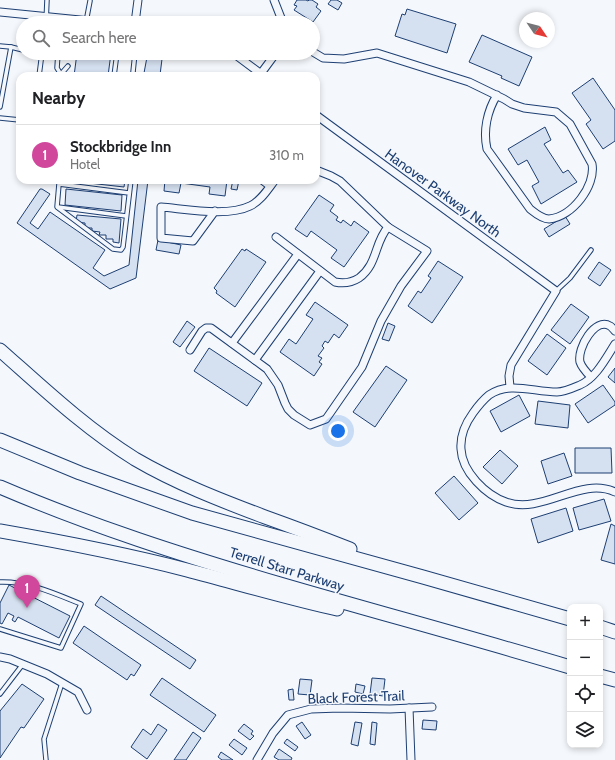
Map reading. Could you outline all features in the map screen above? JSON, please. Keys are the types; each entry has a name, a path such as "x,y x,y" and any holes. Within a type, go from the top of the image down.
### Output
{"highway":[{"path":"0,350 71,413 104,439 169,478 216,499 423,577"},
{"name":"Terrell Starr Parkway","path":"0,440 80,474 192,514 567,618"},
{"name":"Terrell Starr Parkway","path":"0,487 91,523 173,551 420,625 567,666"},
{"path":"0,531 64,542 119,554 306,602 420,625"},
{"path":"603,629 615,632"},
{"path":"603,677 615,680"}],"street":[{"path":"136,16 138,0"},
{"path":"274,0 280,16"},
{"path":"0,12 23,16"},
{"path":"320,56 323,58 344,59 377,53 469,82 496,95 512,104 524,108 556,112 570,124 592,164 593,170 588,190 573,207 564,214 548,219 536,214 530,209 487,149 486,126 496,95"},
{"path":"242,60 257,72"},
{"path":"263,72 271,60"},
{"name":"Hanover Parkway North","path":"320,118 556,291"},
{"path":"190,350 202,331 206,328 211,328 267,369 278,385 285,403 294,415 310,425 326,419 362,367 381,321 401,286 427,251 388,227 340,181 320,172"},
{"path":"215,211 193,241 161,238 161,207 229,212 249,206 259,200 270,186 267,184"},
{"path":"276,237 335,282 344,284 354,281 371,267 388,227"},
{"path":"232,343 298,254"},
{"path":"254,360 320,271"},
{"path":"510,387 509,376 511,365 556,291"},
{"path":"591,377 581,363 580,350 583,343 597,327 605,325 610,326 615,331"},
{"path":"615,344 591,377 581,384 558,392 510,387 501,389 490,395 480,403 463,430 461,451 469,472 484,489 498,498 517,504 528,505 545,502 588,490 607,489 615,492"},
{"path":"0,656 47,674 78,692 87,710"},
{"name":"Black Forest Trail","path":"257,760 273,732 288,715 311,709 432,707"},
{"path":"409,708 411,760"}],"lane":[{"path":"46,16 47,0"},
{"path":"87,16 89,0"},
{"path":"0,46 16,48"},
{"path":"0,107 1,88 11,47"},
{"path":"39,72 40,60"},
{"path":"58,60 57,68 59,72"},
{"path":"115,72 117,60"},
{"path":"133,72 134,60"},
{"path":"63,72 68,66"},
{"path":"0,118 16,120"},
{"path":"57,207 59,184 129,193"},
{"path":"57,207 113,249 121,250 123,247 130,184"},
{"path":"57,207 126,216"},
{"path":"556,291 570,278 591,250"},
{"path":"0,582 38,588 82,604 61,648 0,629"},
{"path":"0,694 23,664"},
{"path":"46,760 44,739 62,683"}],"building":[{"path":"297,0 312,0 318,4 316,7 321,11 317,16 304,16 294,10 297,6 294,5"},
{"path":"331,0 337,0 342,3 338,10 328,4"},
{"path":"407,9 456,24 447,53 395,36 402,14 405,15"},
{"path":"482,35 532,57 519,86 501,78 502,76 469,62"},
{"path":"76,60 110,60 109,72 75,72"},
{"path":"146,60 162,60 160,72 144,72"},
{"path":"593,78 615,110 615,141 603,149 586,124 591,120 572,93"},
{"path":"545,127 551,140 544,144 563,173 568,170 577,182 541,204 532,186 539,182 527,160 518,165 508,149"},
{"path":"97,184 124,184 124,187"},
{"path":"138,184 148,184 136,278 110,289 17,223 40,189 42,189 50,194 30,223 38,229 50,212 105,250 93,268 104,276 129,265"},
{"path":"165,184 181,184 179,193 164,191"},
{"path":"188,184 226,184 225,196 209,194 210,187"},
{"path":"232,184 238,184 237,190 231,189"},
{"path":"66,189 122,195 121,211 65,205"},
{"path":"319,195 334,205 330,211 338,217 336,220 341,223 343,220 351,226 354,221 369,232 344,267 331,258 337,250 311,231 307,237 295,229"},
{"path":"77,215 121,219 119,243 113,242 113,239 106,239 106,235 99,235 100,232 92,231 92,228 85,228 85,223 76,222"},
{"path":"565,216 570,224 549,237 544,229"},
{"path":"158,240 181,245 179,254 156,250"},
{"path":"242,249 245,251 246,249 266,262 235,307 216,293 217,291 214,288"},
{"path":"438,261 463,277 432,323 408,306 418,291 421,293 431,278 428,276"},
{"path":"599,262 611,270 600,286 588,278"},
{"path":"315,302 348,325 339,338 334,334 328,343 325,341 322,346 324,348 318,356 322,358 319,362 322,364 314,376 280,352 289,339 296,344 313,319 306,315"},
{"path":"571,304 589,317 570,344 551,330"},
{"path":"187,321 195,327 180,347 173,342"},
{"path":"388,323 395,326 389,341 382,339"},
{"path":"547,334 566,348 547,375 528,361"},
{"path":"209,348 262,383 247,406 194,371"},
{"path":"386,366 407,380 375,427 353,412"},
{"path":"615,368 615,383 608,377"},
{"path":"603,385 615,402 615,405 588,423 575,404"},
{"path":"519,395 530,416 501,432 490,411"},
{"path":"538,401 570,405 568,428 535,424"},
{"path":"575,448 611,448 612,473 575,473"},
{"path":"500,450 518,466 502,484 483,467"},
{"path":"564,453 572,476 548,484 541,461"},
{"path":"454,476 478,503 459,520 435,493"},
{"path":"604,499 611,521 579,530 573,508"},
{"path":"566,508 573,531 538,543 531,519"},
{"path":"611,524 615,526 615,564 601,560"},
{"path":"9,585 70,616 59,638 18,617 15,622 12,620 14,616 8,613 2,624 0,623 0,603"},
{"path":"101,596 196,660 190,669 95,605"},
{"path":"84,626 141,665 134,676 131,674 127,680 73,643"},
{"path":"162,678 216,715 204,732 150,695"},
{"path":"372,678 385,679 383,696 370,694"},
{"path":"300,679 312,680 310,695 298,694"},
{"path":"22,684 44,699 24,728 21,727 0,758 0,711"},
{"path":"356,684 365,686 363,694 355,692"},
{"path":"293,689 294,700 289,700 288,690"},
{"path":"423,720 437,721 436,730 422,729"},
{"path":"302,722 311,735 305,739 296,726"},
{"path":"355,722 362,723 358,746 351,744"},
{"path":"372,722 377,723 375,745 370,744"},
{"path":"158,724 167,730 147,759 131,747 143,729 151,735"},
{"path":"244,724 253,731 251,734 254,736 250,740 238,731"},
{"path":"193,732 201,738 186,760 174,760"},
{"path":"234,739 247,748 242,755 229,745"},
{"path":"287,739 298,747 295,751 284,743"},
{"path":"279,749 292,758 291,760 279,760 274,757"},
{"path":"221,752 233,760 222,760 218,757"}],"place":[{"name":"Stockbridge Inn","path":"27,608"}]}
